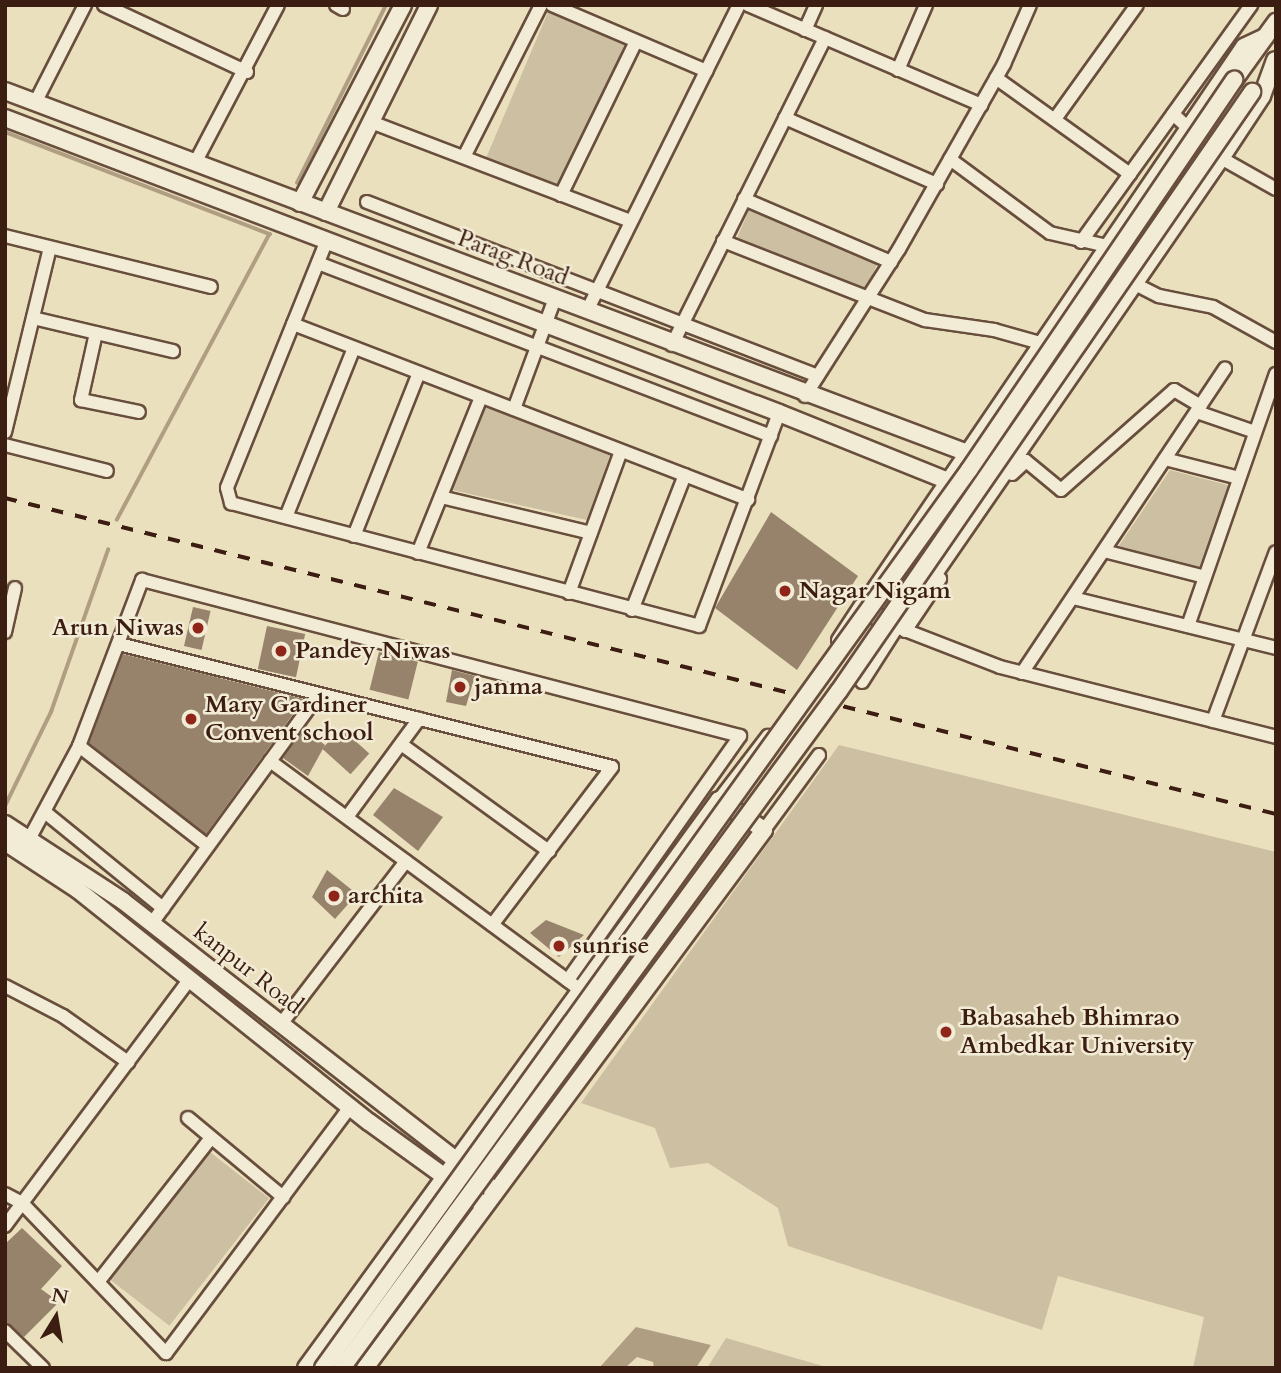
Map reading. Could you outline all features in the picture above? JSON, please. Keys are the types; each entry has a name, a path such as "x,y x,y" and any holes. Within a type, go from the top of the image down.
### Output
{"street":[{"path":"35,103 85,5"},
{"path":"104,5 247,72"},
{"path":"195,163 247,72 278,5"},
{"path":"300,203 403,5"},
{"path":"326,212 429,5"},
{"path":"464,157 541,5"},
{"path":"552,5 707,71"},
{"path":"587,311 739,5"},
{"path":"748,5 981,105"},
{"path":"805,30 816,5"},
{"path":"898,70 926,5"},
{"path":"805,396 891,262 937,184 996,79 1030,5"},
{"path":"1055,119 1137,5"},
{"path":"1081,242 1251,5"},
{"path":"323,1368 969,470 1276,22"},
{"path":"822,664 1244,47 1265,37"},
{"path":"672,345 825,38"},
{"path":"561,195 636,41"},
{"path":"342,1368 769,789 1275,59"},
{"path":"901,629 982,501 1262,96 1275,59"},
{"path":"996,79 1130,173"},
{"name":"Parag Road","path":"5,91 555,298 805,396 965,452 1004,469"},
{"path":"1173,114 1221,158 1276,189"},
{"name":"Parag Road","path":"5,118 272,219 323,251 775,424 946,480 982,501"},
{"path":"785,118 937,184"},
{"path":"371,122 631,221"},
{"path":"950,159 1050,233 1107,246"},
{"path":"272,219 283,196"},
{"path":"744,200 891,262"},
{"path":"367,202 818,376"},
{"path":"5,236 211,287"},
{"path":"723,241 866,301 925,320 994,330 1040,343"},
{"path":"5,432 50,248"},
{"path":"323,251 775,424 699,626 354,536 226,498 323,251"},
{"path":"1133,283 1158,296 1213,307 1276,342"},
{"path":"514,409 555,298"},
{"path":"33,318 173,351"},
{"path":"293,324 748,500"},
{"path":"96,333 80,400 139,412"},
{"path":"286,517 354,348"},
{"path":"1023,673 1226,369"},
{"path":"354,536 419,373"},
{"path":"1188,626 1276,374"},
{"path":"862,682 1021,461 1061,490 1174,390 1199,409 1255,432"},
{"path":"418,553 481,397"},
{"path":"5,445 107,471"},
{"path":"569,593 621,451"},
{"path":"1166,458 1239,478"},
{"path":"632,610 685,475"},
{"path":"440,497 591,533"},
{"path":"1104,551 1205,577"},
{"path":"1213,721 1243,640 1271,579 1276,552"},
{"path":"26,844 46,813 79,746 142,580 740,736 455,1160 306,1368"},
{"path":"5,632 15,588"},
{"path":"1073,598 1276,648"},
{"path":"861,605 901,629 1023,673 1276,737"},
{"path":"119,643 612,767 492,925"},
{"path":"152,923 319,694"},
{"path":"347,817 419,719"},
{"path":"573,985 768,736"},
{"path":"401,744 549,850"},
{"path":"79,746 208,846"},
{"path":"365,1368 820,755"},
{"path":"270,761 573,985"},
{"path":"719,800 764,830"},
{"path":"46,813 163,908"},
{"name":"kanpur Road","path":"5,824 26,844 152,923 494,1191"},
{"path":"5,842 26,844 350,1108 484,1205"},
{"path":"281,1024 406,861"},
{"path":"5,1226 128,1062 183,974 190,953"},
{"path":"5,986 63,1016 128,1062"},
{"path":"5,1194 22,1203 166,1353 350,1108"},
{"path":"188,1118 283,1197"},
{"path":"98,1282 211,1138"},
{"path":"5,1331 43,1368"}],"shaded area":[{"path":"548,12 624,44 563,190 486,157"},
{"path":"749,210 877,264 865,292 737,238"},
{"path":"486,405 610,455 587,520 452,490"},
{"path":"1170,470 1231,486 1200,569 1116,550"},
{"name":"Babasaheb Bhimrao Ambedkar University","path":"839,745 1276,852 1276,1368 1193,1368 1204,1317 1058,1276 1042,1330 788,1246 778,1208 708,1163 670,1168 655,1128 581,1103"},
{"path":"210,1152 269,1198 169,1326 110,1280"},
{"path":"636,1327 711,1345 696,1368 654,1368 653,1362 637,1357 625,1368 599,1368"},
{"path":"726,1338 830,1368 707,1368"}],"building":[{"name":"Nagar Nigam","path":"771,512 858,576 797,670 715,608"},
{"name":"Arun Niwas","path":"193,607 211,611 202,650 184,646"},
{"name":"Pandey Niwas","path":"267,626 305,634 296,677 258,669"},
{"path":"379,652 418,662 408,700 370,690"},
{"name":"Mary Gardiner Convent school","path":"123,654 304,699 206,834 89,743"},
{"name":"janma","path":"452,670 475,676 466,706 446,702"},
{"path":"341,728 369,753 351,774 322,749"},
{"path":"304,729 325,745 308,776 283,758"},
{"path":"394,788 443,817 418,851 373,815"},
{"name":"archita","path":"327,870 357,894 335,919 312,897"},
{"name":"sunrise","path":"546,920 584,935 559,957 530,933"},
{"path":"22,1228 62,1266 41,1289 59,1302 24,1337 5,1321 5,1244"}],"waterway":[{"path":"297,183 386,5"},
{"path":"5,132 270,234 117,520"},
{"path":"5,806 51,712 108,550"}],"railway":[{"path":"5,498 1276,814"}],"place":[{"name":"Nagar Nigam","path":"785,591"},
{"name":"Arun Niwas","path":"198,628"},
{"name":"Pandey Niwas","path":"281,651"},
{"name":"janma","path":"460,687"},
{"name":"Mary Gardiner Convent school","path":"191,719"},
{"name":"archita","path":"334,896"},
{"name":"sunrise","path":"559,946"},
{"name":"Babasaheb Bhimrao Ambedkar University","path":"946,1032"}]}
